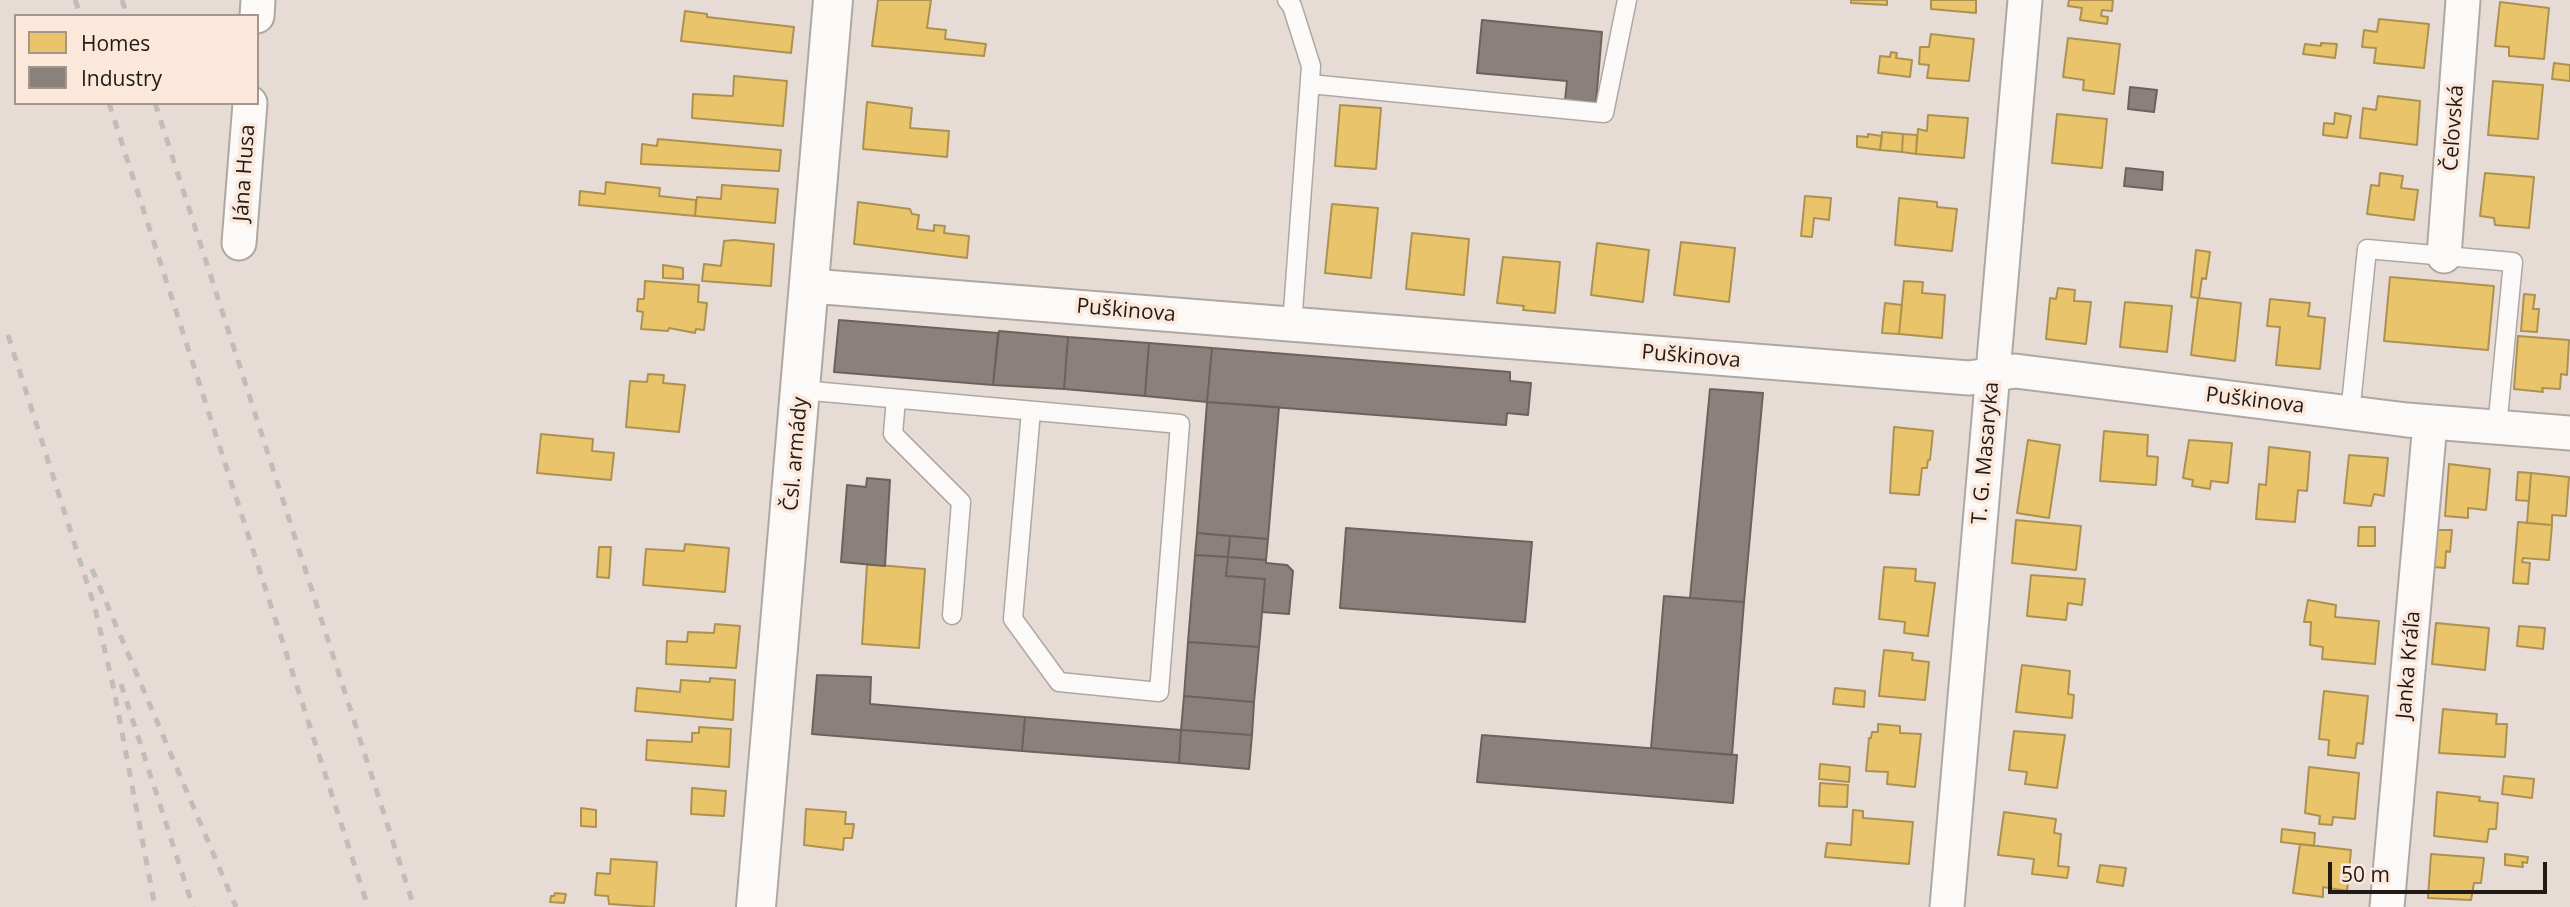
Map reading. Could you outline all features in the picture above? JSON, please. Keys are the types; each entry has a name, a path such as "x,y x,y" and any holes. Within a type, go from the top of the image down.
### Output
{"street":[{"name":"Čsl. armády","path":"756,907 811,286 833,0"},
{"name":"T. G. Masaryka","path":"1947,907 2025,0"},
{"name":"Čeľovská","path":"2444,256 2463,0"},
{"name":"Jána Husa","path":"239,243 250,105"},
{"name":"Puškinova","path":"811,286 1969,378 2015,371 2430,423 2570,433"},
{"name":"Janka Kráľa","path":"2388,907 2430,423"}],"lane":[{"path":"1287,0 1292,6 1311,66 1292,325"},
{"path":"1310,85 1604,113 1627,0"},
{"path":"2350,414 2367,249 2513,262 2497,428"},
{"path":"801,390 895,398 1180,425 1159,692 1059,682 1013,619 1031,411"},
{"path":"895,398 893,433 961,502 952,615"}],"building: Homes":[{"path":"878,0 931,0 927,28 946,30 945,39 986,44 984,56 872,46"},
{"path":"1851,0 1887,0 1887,5 1851,3"},
{"path":"1931,0 1976,0 1976,13 1931,9"},
{"path":"2069,0 2113,0 2112,11 2102,10 2101,16 2108,17 2107,24 2080,20 2082,8 2068,6"},
{"path":"2500,2 2549,8 2544,59 2509,56 2509,47 2495,46"},
{"path":"685,11 707,14 707,17 794,27 791,53 681,41"},
{"path":"2379,19 2429,24 2424,68 2374,63 2376,48 2362,47 2364,30 2377,32"},
{"path":"1931,34 1974,39 1969,81 1927,78 1929,65 1919,64 1920,47 1929,47"},
{"path":"2068,38 2120,44 2114,94 2083,90 2084,80 2063,77"},
{"path":"2321,43 2337,44 2335,58 2303,54 2305,44 2321,46"},
{"path":"1891,52 1897,53 1896,58 1912,60 1910,77 1878,73 1880,56 1890,57"},
{"path":"2554,63 2570,65 2570,81 2552,79"},
{"path":"734,76 787,81 783,126 692,118 693,94 733,96"},
{"path":"2493,81 2543,85 2538,139 2488,135"},
{"path":"2378,96 2420,101 2417,145 2360,138 2363,108 2376,110"},
{"path":"867,102 912,108 910,128 949,131 947,157 863,149"},
{"path":"1340,105 1381,108 1376,169 1335,166"},
{"path":"2335,113 2351,116 2347,138 2323,135 2324,123 2334,124"},
{"path":"2057,114 2107,119 2102,168 2052,163"},
{"path":"1928,115 1968,118 1964,158 1916,154 1918,129 1927,131"},
{"path":"1882,132 1903,134 1902,152 1880,150"},
{"path":"1868,134 1882,136 1880,150 1857,147 1857,136 1868,137"},
{"path":"1903,134 1917,135 1916,154 1902,152"},
{"path":"658,139 781,150 779,171 641,164 642,144 657,146"},
{"path":"2380,173 2403,176 2401,188 2418,190 2414,220 2367,214 2371,185 2379,186"},
{"path":"2485,173 2534,177 2529,228 2495,225 2494,218 2480,216"},
{"path":"606,182 660,188 659,196 696,200 695,216 579,205 580,191 605,194"},
{"path":"722,185 778,189 775,223 695,216 697,197 721,199"},
{"path":"1805,196 1831,198 1829,220 1814,218 1812,237 1801,236"},
{"path":"1899,198 1937,202 1937,207 1957,209 1952,251 1895,245"},
{"path":"858,202 910,209 912,214 919,215 917,229 934,231 934,225 945,226 944,233 969,236 967,258 854,244"},
{"path":"1332,204 1378,208 1371,278 1325,273"},
{"path":"1412,233 1469,239 1464,295 1406,289"},
{"path":"724,241 774,244 771,286 702,281 704,264 721,266"},
{"path":"1681,242 1735,248 1729,302 1674,295"},
{"path":"1597,243 1649,250 1643,302 1591,295"},
{"path":"2196,250 2210,252 2206,279 2202,278 2199,298 2241,303 2235,361 2191,355 2198,298 2191,297"},
{"path":"1503,257 1560,262 1555,313 1523,310 1524,306 1497,303"},
{"path":"663,265 683,268 683,279 663,278"},
{"path":"2390,277 2494,286 2488,350 2384,341"},
{"path":"645,281 699,285 698,302 707,303 704,330 696,329 695,333 669,328 668,331 641,329 643,312 637,311 638,299 644,299"},
{"path":"1904,281 1923,282 1922,293 1945,295 1942,338 1899,334"},
{"path":"2058,288 2075,290 2074,301 2091,302 2086,344 2046,339 2050,298 2056,299"},
{"path":"2524,294 2535,295 2533,309 2539,309 2537,332 2521,331"},
{"path":"2270,299 2310,303 2308,316 2325,318 2320,369 2276,365 2280,327 2267,326"},
{"path":"2125,302 2172,306 2167,352 2120,347"},
{"path":"1885,303 1902,305 1899,334 1882,333"},
{"path":"2518,336 2569,340 2567,375 2561,374 2560,389 2542,388 2543,392 2514,389"},
{"path":"648,374 664,375 663,383 685,385 679,432 626,427 630,381 647,382"},
{"path":"1894,427 1933,431 1930,460 1927,468 1922,468 1919,495 1890,493"},
{"path":"2104,431 2148,435 2147,456 2158,457 2156,485 2100,481"},
{"path":"541,434 593,439 592,451 614,453 611,480 537,473"},
{"path":"2028,440 2060,445 2049,518 2017,513"},
{"path":"2189,440 2232,443 2228,483 2211,481 2210,489 2192,486 2193,480 2183,478"},
{"path":"2269,447 2310,452 2307,491 2298,490 2295,522 2256,519 2259,484 2266,485"},
{"path":"2349,455 2388,458 2384,496 2374,494 2371,506 2344,503"},
{"path":"2449,464 2490,469 2486,510 2468,508 2468,518 2445,516"},
{"path":"2518,472 2531,473 2529,501 2516,500"},
{"path":"2531,473 2569,477 2566,516 2552,515 2552,525 2527,523"},
{"path":"2016,520 2081,526 2076,570 2012,563"},
{"path":"2518,522 2552,525 2549,560 2523,558 2522,562 2530,563 2528,584 2513,583"},
{"path":"2359,527 2375,527 2375,546 2358,546"},
{"path":"2436,530 2452,530 2445,568 2434,567"},
{"path":"685,544 729,548 725,592 643,585 646,549 684,551"},
{"path":"599,547 611,547 609,578 597,577"},
{"path":"867,564 925,569 919,648 862,644"},
{"path":"1884,567 1916,569 1915,581 1935,583 1928,636 1904,633 1905,622 1879,619"},
{"path":"2031,575 2085,579 2082,605 2068,603 2066,620 2027,616"},
{"path":"2308,600 2336,605 2335,617 2379,621 2375,664 2322,659 2323,647 2310,645 2311,622 2304,622"},
{"path":"2436,623 2489,628 2485,670 2432,664"},
{"path":"715,624 740,626 736,668 666,664 667,641 687,642 688,632 714,633"},
{"path":"2519,626 2545,628 2543,649 2517,646"},
{"path":"1884,650 1913,653 1912,660 1929,662 1925,700 1879,696"},
{"path":"2022,665 2070,671 2068,694 2074,695 2072,718 2016,712"},
{"path":"710,678 735,680 733,720 635,711 637,688 680,692 681,680 710,682"},
{"path":"1835,688 1865,691 1864,707 1833,704"},
{"path":"2324,691 2368,696 2363,744 2357,743 2355,758 2328,755 2329,740 2319,739"},
{"path":"2443,709 2497,714 2496,724 2507,724 2505,757 2439,753"},
{"path":"1878,724 1900,726 1900,733 1921,734 1915,787 1887,784 1888,772 1866,771 1869,738 1872,732 1878,732"},
{"path":"699,727 731,729 729,767 646,760 647,740 692,742 692,733 699,733"},
{"path":"2014,731 2065,735 2057,788 2025,784 2027,772 2009,770"},
{"path":"1820,764 1850,767 1849,782 1819,779"},
{"path":"2309,767 2359,773 2355,819 2333,817 2332,825 2319,824 2320,816 2305,813"},
{"path":"2504,776 2534,779 2532,798 2502,794"},
{"path":"1820,783 1848,785 1847,807 1819,806"},
{"path":"692,788 726,791 724,816 691,814"},
{"path":"2437,792 2480,797 2479,801 2498,803 2496,829 2489,829 2487,842 2434,836"},
{"path":"581,808 596,810 596,827 581,826"},
{"path":"806,809 846,812 845,824 854,824 852,838 844,838 843,850 804,845"},
{"path":"1853,810 1863,811 1863,818 1913,822 1909,864 1825,857 1827,843 1851,845"},
{"path":"2004,812 2056,819 2054,833 2061,834 2058,866 2069,867 2067,878 2032,874 2034,859 1998,855"},
{"path":"2282,829 2315,833 2314,846 2281,842"},
{"path":"2300,844 2351,850 2347,891 2323,887 2323,897 2293,893"},
{"path":"2431,854 2484,858 2481,883 2474,883 2471,900 2428,898"},
{"path":"2505,854 2528,857 2527,863 2522,862 2523,867 2505,865"},
{"path":"611,859 657,862 654,907 609,904 608,896 595,895 597,873 610,874"},
{"path":"2100,865 2126,868 2123,886 2097,882"},
{"path":"555,893 566,894 564,903 550,902"}],"building: Industry":[{"path":"1482,20 1602,32 1596,102 1565,100 1567,81 1477,73"},
{"path":"2130,87 2157,90 2154,112 2128,109"},
{"path":"2126,168 2163,172 2162,190 2124,186"},
{"path":"839,320 998,333 993,385 834,372"},
{"path":"999,331 1068,337 1064,389 993,385"},
{"path":"1068,337 1149,343 1145,396 1064,389"},
{"path":"1149,343 1212,348 1207,402 1145,396"},
{"path":"1212,348 1510,372 1510,381 1531,383 1528,415 1507,413 1506,425 1207,402"},
{"path":"1710,389 1763,393 1744,602 1690,598"},
{"path":"1207,402 1279,407 1268,539 1197,533"},
{"path":"867,478 890,480 885,566 841,562 847,485 866,487"},
{"path":"1346,528 1532,542 1525,622 1340,608"},
{"path":"1197,533 1230,536 1228,557 1195,555"},
{"path":"1230,536 1268,539 1266,560 1228,557"},
{"path":"1195,555 1228,557 1226,576 1265,579 1259,647 1188,642"},
{"path":"1228,557 1266,560 1266,563 1287,565 1293,571 1289,614 1262,612 1265,579 1226,576"},
{"path":"1664,596 1744,602 1732,755 1651,748"},
{"path":"1188,642 1259,647 1254,702 1184,696"},
{"path":"817,675 871,677 870,704 1025,717 1022,751 812,734"},
{"path":"1184,696 1254,702 1252,735 1181,730"},
{"path":"1025,717 1181,730 1179,763 1022,751"},
{"path":"1181,730 1252,735 1249,769 1179,763"},
{"path":"1482,735 1737,755 1733,803 1477,782"}],"railway":[{"path":"75,0 80,14"},
{"path":"122,0 126,14"},
{"path":"110,105 368,907"},
{"path":"156,105 414,907"},
{"path":"8,335 95,608 114,690 155,907"},
{"path":"92,569 236,907"},
{"path":"121,684 193,907"}]}
